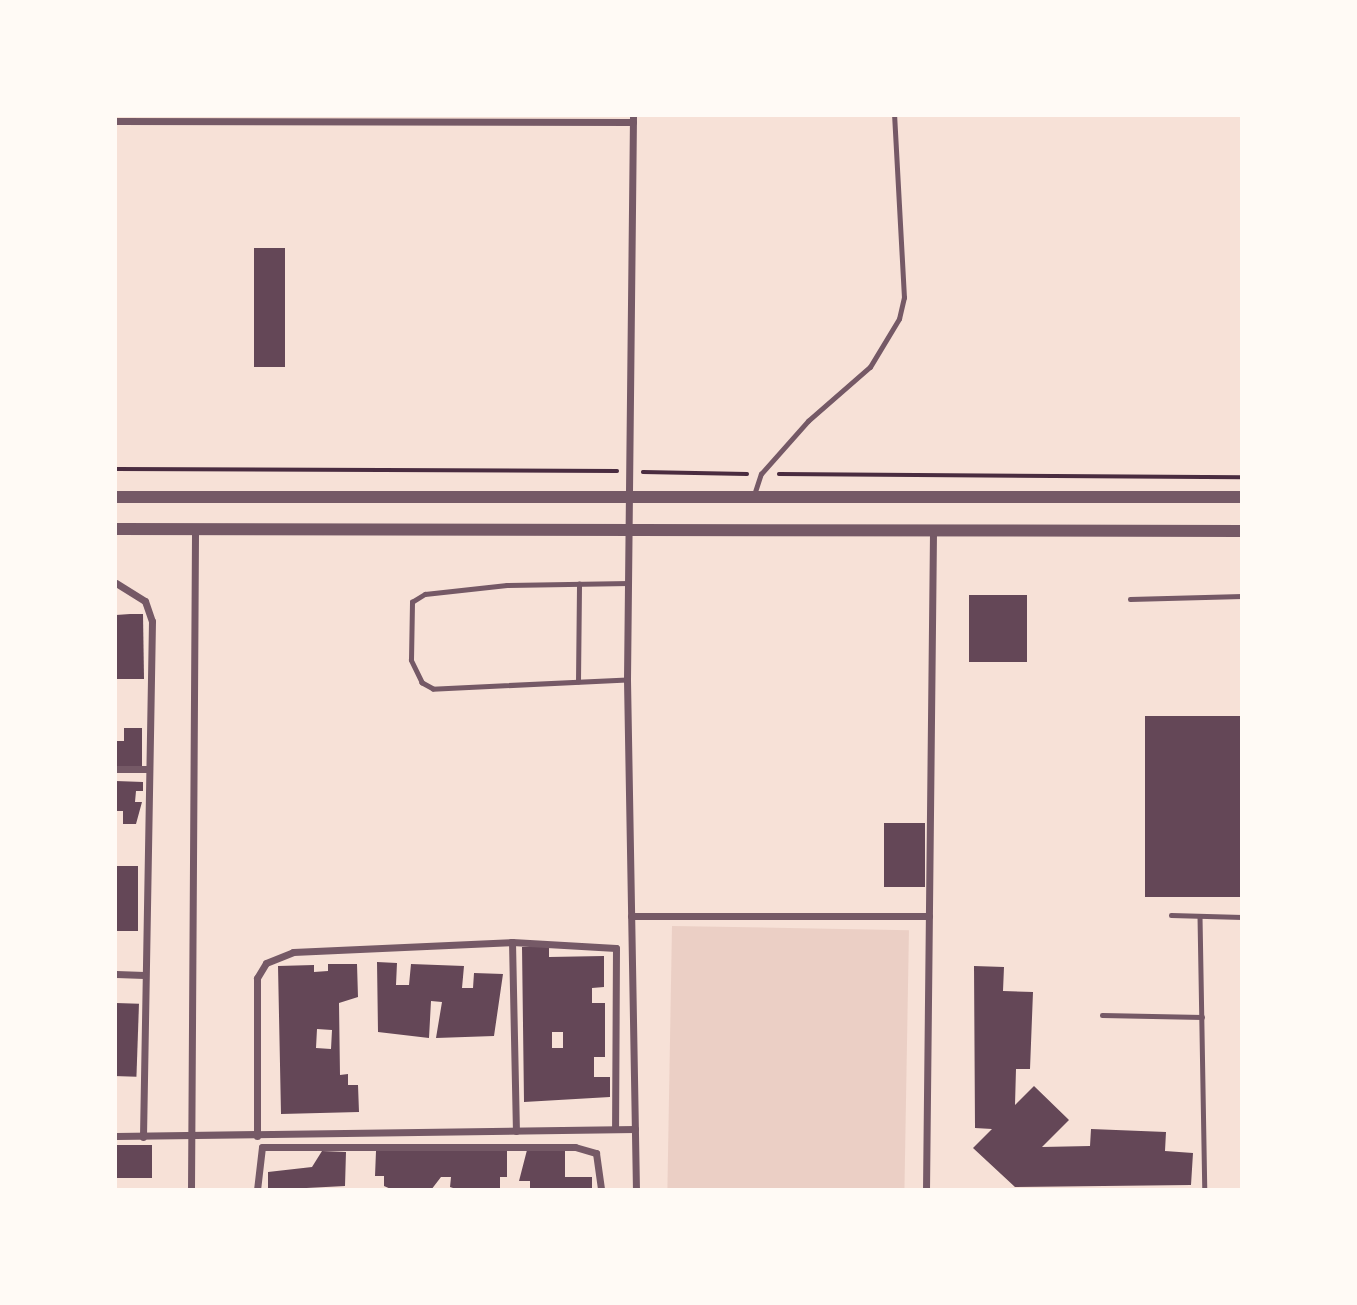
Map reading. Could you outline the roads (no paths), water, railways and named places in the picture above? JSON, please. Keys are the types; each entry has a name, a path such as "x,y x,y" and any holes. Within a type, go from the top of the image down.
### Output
{"street":[{"path":"116,121 634,119 632,499 627,680 636,1189"},
{"path":"116,497 1241,497"},
{"path":"116,529 1241,531"},
{"path":"191,1189 195,529"},
{"path":"926,1189 933,531"},
{"path":"116,583 132,587 152,621 143,1136"},
{"path":"116,769 149,769"},
{"path":"631,916 929,916"},
{"path":"257,1136 257,978 266,962 293,952 512,942 616,948 615,1129"},
{"path":"512,942 516,1131"},
{"path":"116,974 144,975"},
{"path":"116,1136 635,1129"},
{"path":"257,1189 258,1147 589,1148 599,1158 601,1189"}],"lane":[{"path":"752,498 761,474 820,408 870,367 899,319 904,298 894,197 894,116"},
{"path":"627,680 433,689 422,683 411,660 412,602 425,594 630,583"},
{"path":"578,682 579,584"},
{"path":"1130,599 1241,596"},
{"path":"1171,915 1241,917"},
{"path":"1200,916 1205,1189"},
{"path":"1102,1015 1202,1017"}]}
